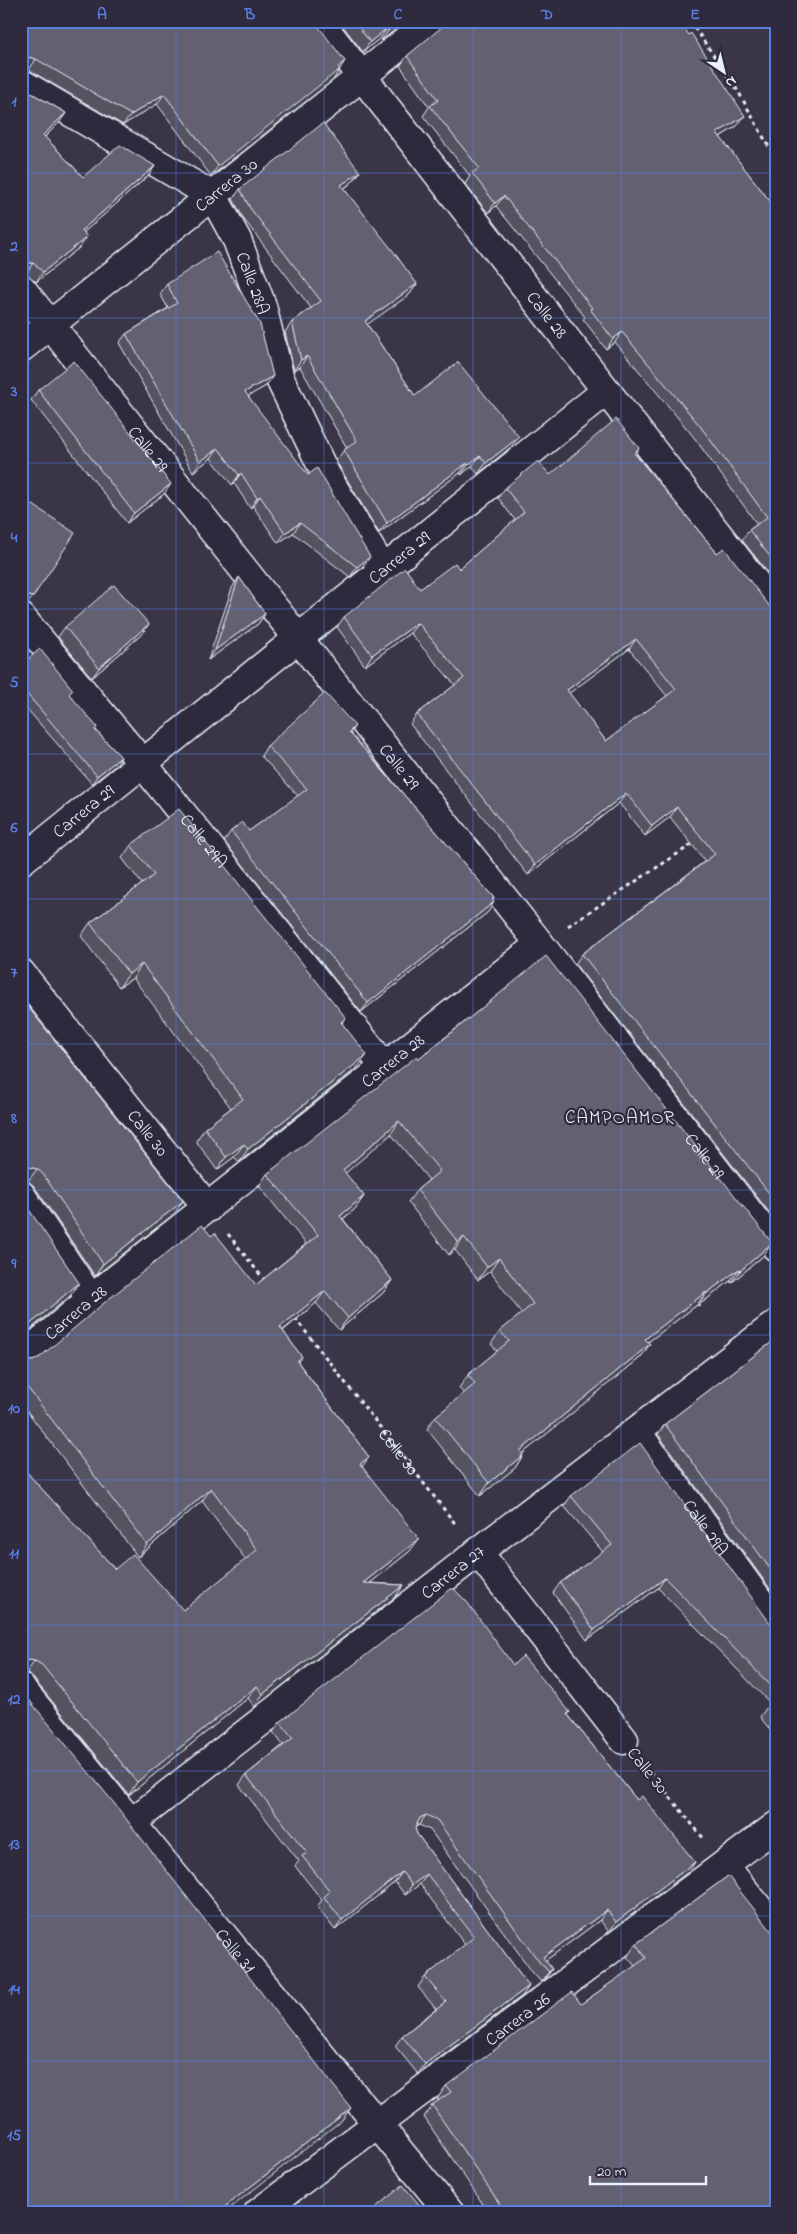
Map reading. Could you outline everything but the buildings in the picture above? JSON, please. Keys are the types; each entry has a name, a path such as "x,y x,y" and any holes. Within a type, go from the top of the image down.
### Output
{"street":[{"name":"Calle 28","path":"318,21 776,609"},
{"name":"Carrera 30","path":"21,348 431,21"},
{"path":"21,83 213,196"},
{"name":"Calle 28A","path":"213,196 237,240 262,306 280,379 326,475 383,570"},
{"name":"Calle 29","path":"21,288 540,944 776,1247"},
{"name":"Carrera 29","path":"21,861 606,391"},
{"name":"Calle 29A","path":"21,617 143,764 384,1067"},
{"name":"Carrera 28","path":"21,1358 91,1299 540,944"},
{"name":"Calle 30","path":"21,973 208,1208"},
{"path":"21,1195 91,1299"},
{"name":"Carrera 27","path":"131,1823 478,1552 776,1324"},
{"name":"Calle 29A","path":"636,1432 776,1624"},
{"name":"Calle 30","path":"478,1552 624,1740"},
{"name":"Calle 31","path":"21,1688 450,2213"},
{"name":"Carrera 26","path":"258,2213 776,1826"},
{"path":"724,1865 776,1930"}],"path":[{"path":"690,21 738,90 769,147 776,154"},
{"path":"540,944 697,841"},
{"path":"208,1208 269,1286"},
{"name":"Calle 30","path":"294,1317 478,1552"},
{"name":"Calle 30","path":"624,1740 724,1865"}],"district":[{"name":"CAMPOAMOR","path":"620,1116"}]}
